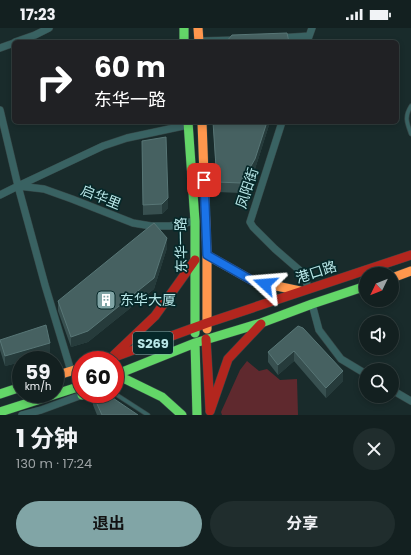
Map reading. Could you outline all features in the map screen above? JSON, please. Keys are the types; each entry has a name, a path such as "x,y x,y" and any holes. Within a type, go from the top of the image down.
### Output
{"main road":[{"path":"184,28 184,40"},
{"path":"198,28 199,40"},
{"name":"东华一路","path":"188,124 195,221 195,343 197,415"},
{"name":"东华一路","path":"202,124 207,255 206,339 210,413"},
{"path":"207,255 253,281 304,290"},
{"name":"港口路","path":"207,323 411,255"},
{"path":"118,351 155,316 195,260"},
{"path":"399,275 411,271"},
{"path":"349,276 353,291"},
{"name":"S269","path":"124,372 206,339 261,323 359,289"},
{"name":"S269","path":"124,353 207,323"},
{"path":"210,413 228,359 261,323"},
{"path":"64,377 69,390"},
{"path":"124,379 162,396 182,415"},
{"path":"0,394 12,390"},
{"path":"0,412 69,390 72,390"}],"street":[{"path":"21,40 48,28"},
{"path":"270,38 308,39 312,28"},
{"path":"230,40 246,39"},
{"path":"0,48 12,43"},
{"path":"0,110 18,186 45,285 58,351"},
{"path":"0,195 103,146 127,138 188,124"},
{"name":"凤阳街","path":"281,124 250,222 275,249 305,275 304,290"},
{"name":"启华里","path":"18,186 44,189 133,223 151,226 170,226 195,221"},
{"path":"312,304 319,330 341,359 359,370"},
{"path":"399,394 411,401"},
{"path":"22,415 42,412 72,397"}],"lane":[{"path":"411,106 406,119 411,134"},
{"path":"124,400 148,415"}],"shaded area":[{"path":"247,361 259,371 267,369 280,380 297,379 298,415 222,415 221,412 240,370"}],"building":[{"path":"287,33 289,40 228,40 232,35"},
{"path":"213,124 266,124 255,159 241,183 217,182"},
{"path":"166,137 168,198 162,204 143,205 142,141"},
{"name":"东华大厦","path":"154,223 167,238 154,278 88,331 71,337 58,301"},
{"path":"46,325 50,343 22,351 12,351 12,354 5,356 0,340"},
{"path":"298,326 303,328 343,371 326,388 294,351 278,365 268,352"},
{"path":"97,403 120,403 138,415 102,415"}],"traffic: fast":[{"path":"184,28 184,40"},
{"path":"188,124 195,221 195,333"},
{"path":"124,371 195,343 261,323 359,288"},
{"path":"195,343 197,415"},
{"path":"124,378 162,397 182,415"},
{"path":"0,412 72,389"},
{"path":"0,394 12,390"}],"traffic: slow":[{"path":"198,28 199,40"},
{"path":"202,124 207,255 207,329"},
{"path":"207,255 253,281 300,291"},
{"path":"399,275 411,271"},
{"path":"64,373 72,371"}],"traffic: jam":[{"path":"124,353 207,323 411,255"},
{"path":"118,351 155,316 195,260"},
{"path":"210,411 228,359 261,324"},
{"path":"206,339 210,409"}],"place":[{"name":"东华大厦","path":"106,300"}],"route":[{"path":"204,180 207,255 253,281 265,284"}]}
